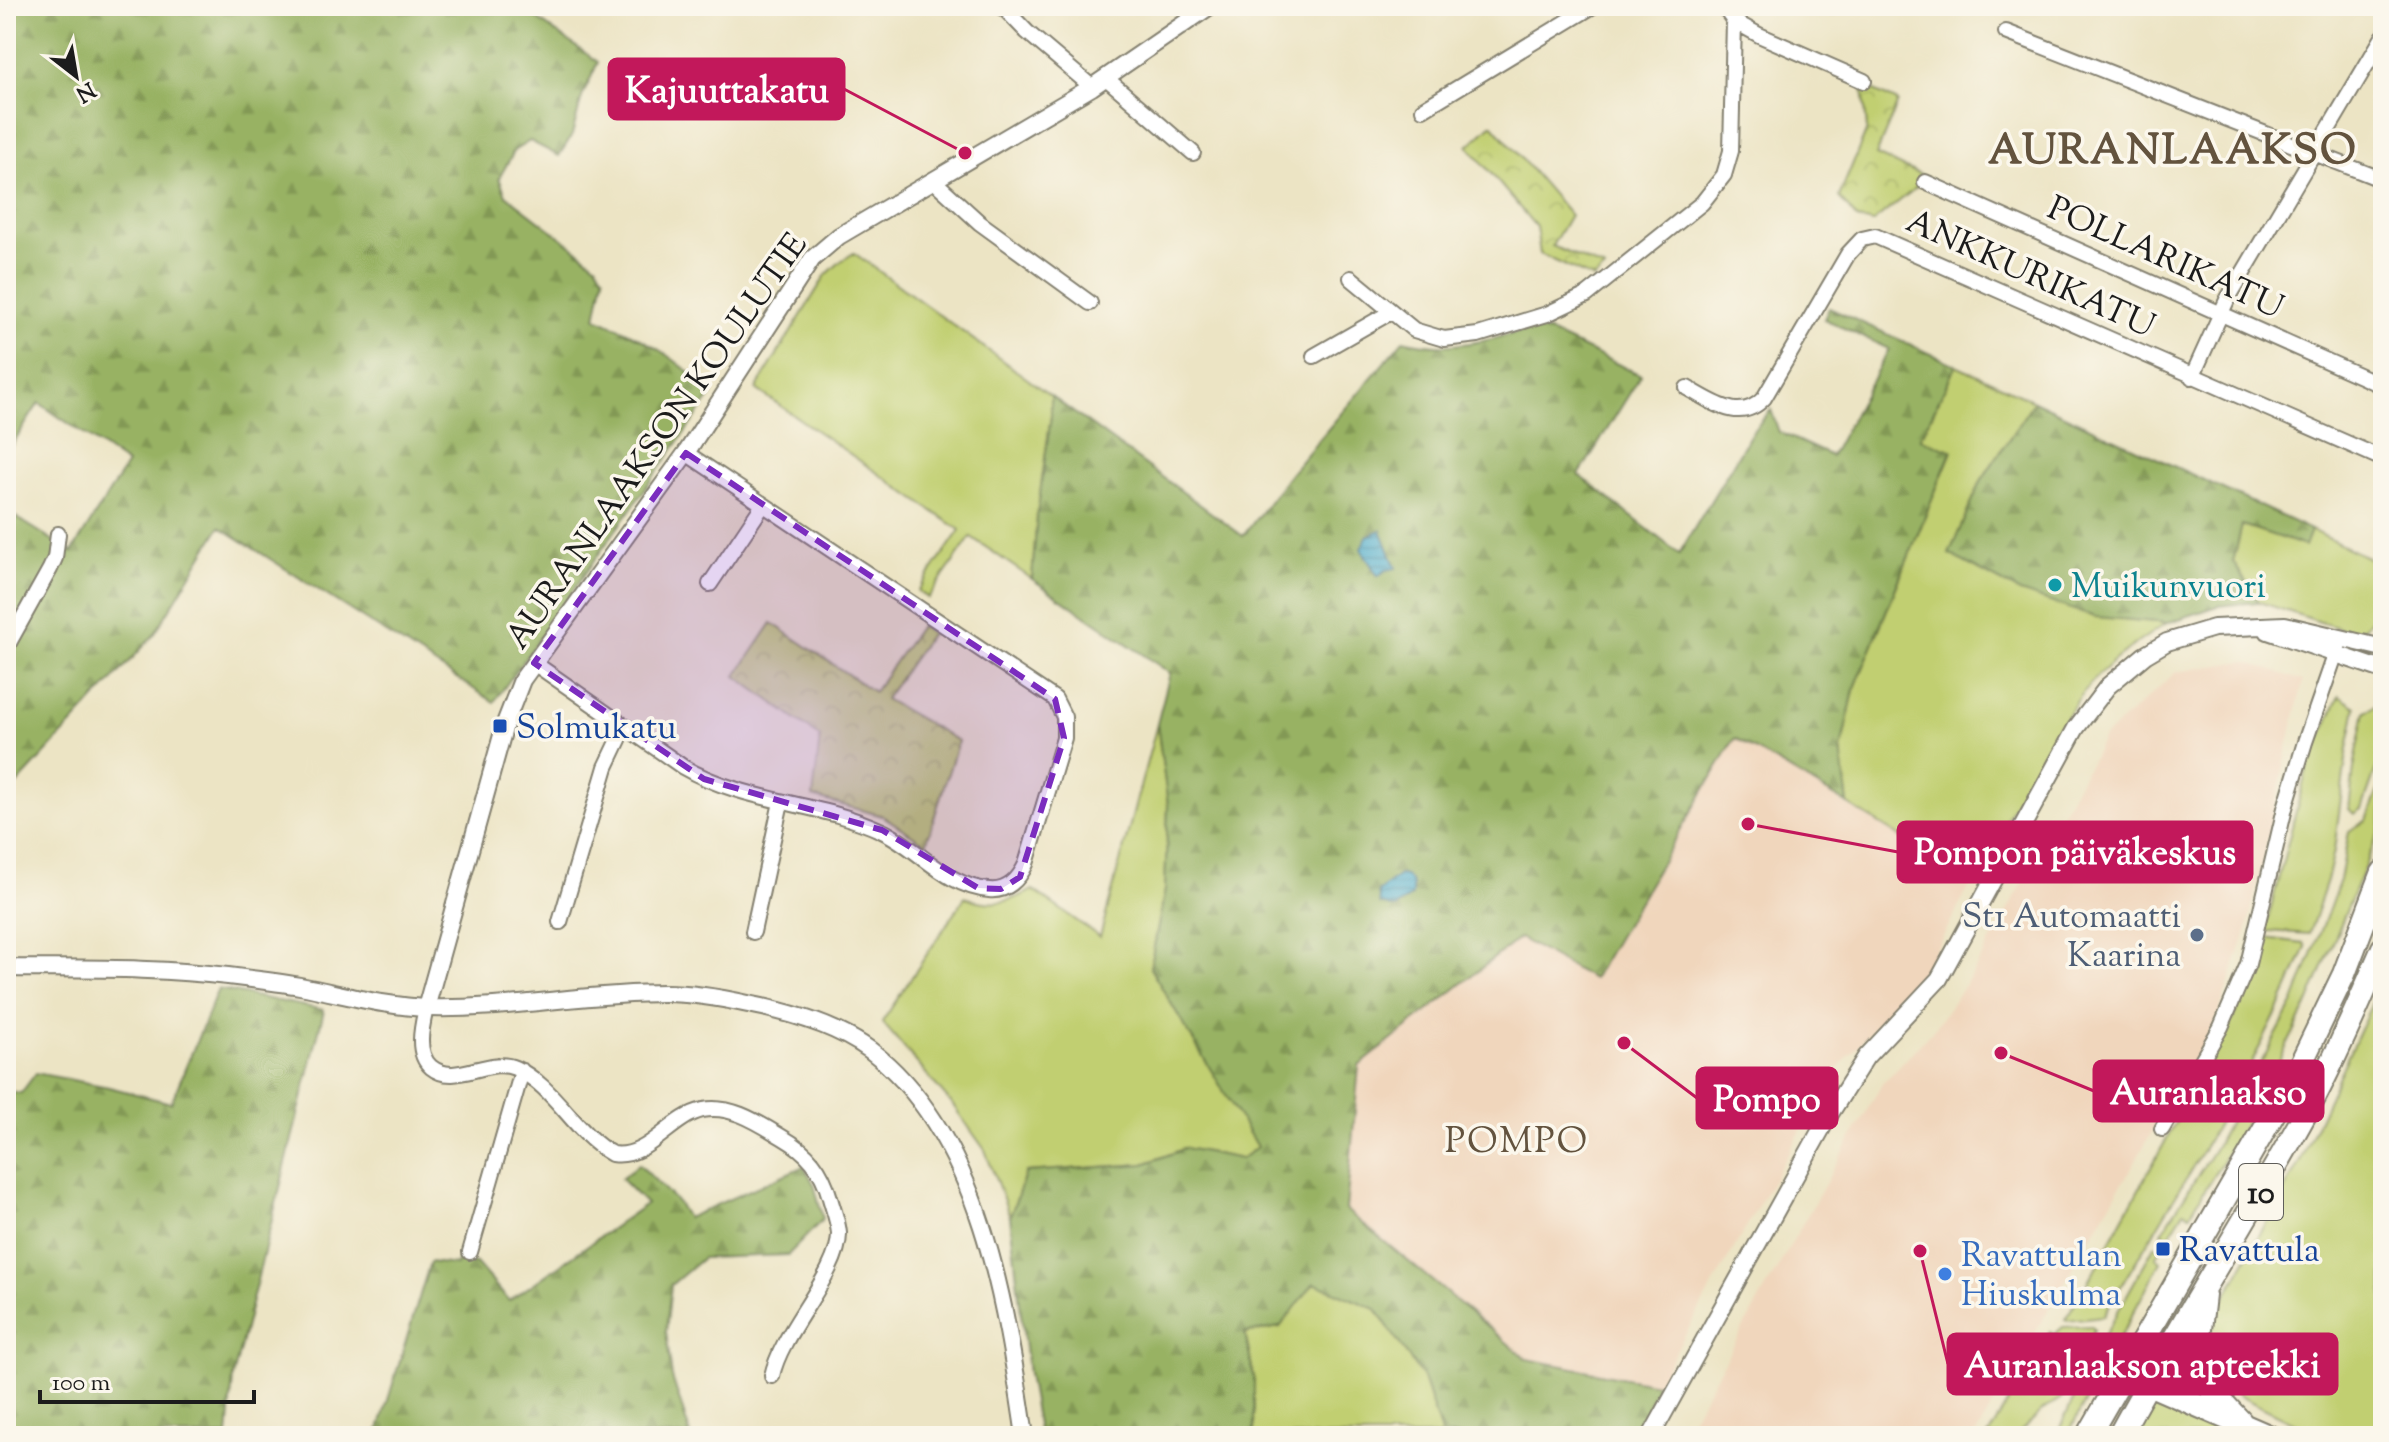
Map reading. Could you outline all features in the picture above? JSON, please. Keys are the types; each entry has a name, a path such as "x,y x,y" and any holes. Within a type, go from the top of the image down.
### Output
{"highway":[{"name":"10","path":"2088,1436 2293,1080 2344,974 2383,872"},
{"name":"10","path":"2119,1436 2146,1383 2315,1097 2383,948"},
{"path":"2205,1286 2197,1363 2209,1387 2242,1423"},
{"path":"2117,1383 2146,1383 2268,1436"}],"street":[{"path":"1002,6 1027,32 1193,153"},
{"name":"AURANLAAKSON KOULUTIE","path":"426,1008 510,708 522,680 686,453 820,250 1099,83 1210,6"},
{"path":"1423,109 1593,6"},
{"path":"1723,6 1734,21 1759,35 1864,81"},
{"path":"1351,278 1414,330 1444,339 1478,335 1547,314 1587,295 1702,203 1724,175 1731,151 1734,21"},
{"path":"2006,32 2383,180"},
{"path":"2192,377 2220,313 2383,37"},
{"path":"934,181 967,214 1090,303"},
{"name":"POLLARIKATU","path":"1925,182 2383,386"},
{"name":"ANKKURIKATU","path":"1687,388 1730,410 1747,411 1757,406 1848,254 1862,239 1875,236 2383,459"},
{"path":"1314,356 1391,312"},
{"path":"534,663 704,779 882,830 936,868 969,885 986,890 1001,889 1020,877 1064,738 1065,724 1059,705 1044,691 686,453"},
{"path":"710,584 763,505"},
{"path":"6,648 50,569 55,558 58,534"},
{"path":"1651,1436 1828,1117 1866,1057 1939,979 2076,728 2124,671 2167,642 2214,628 2285,625 2383,648"},
{"path":"2259,628 2383,670"},
{"path":"2162,1129 2221,1027 2248,964 2285,808 2342,638"},
{"path":"560,922 606,767 625,727"},
{"path":"753,932 781,802"},
{"path":"6,968 187,972 301,986 377,1002 426,1008 510,1005 574,997 686,994 724,999 793,1015 827,1027 871,1051 906,1087 928,1114 956,1161 985,1234 1000,1295 1025,1436"},
{"path":"426,1008 421,1042 425,1059 433,1068 450,1074 492,1065 508,1065 522,1071 592,1139 612,1154 635,1153 692,1114 713,1109 755,1122 790,1142 818,1167 837,1224 838,1243 778,1355 772,1376"},
{"path":"470,1252 522,1071"}],"highlighted area":[{"path":"686,453 1055,699 1064,738 1020,877 1001,889 978,888 882,830 704,779 534,663"}],"shaded area":[{"path":"2244,661 2303,681 2247,929 2215,1024 1975,1436 1682,1436 1882,1084 1935,1028 1974,971 2104,737 2176,672"},
{"name":"POMPO","path":"1735,737 1972,882 1925,970 1833,1074 1657,1384 1527,1359 1345,1210 1359,1066 1519,937 1593,978"}],"green space":[{"path":"6,6 519,6 598,62 582,97 572,135 559,156 530,141 515,150 499,178 506,195 597,265 604,277 596,318 659,350 713,393 494,702 220,527 154,635 6,796 6,511 72,552 127,464 39,403 6,454"},
{"path":"1863,86 1898,102 1876,155 1928,178 1872,223 1857,219 1839,197 1867,129"},
{"path":"1492,124 1570,215 1552,246 1605,269 1594,279 1540,254 1536,227 1468,146"},
{"path":"854,253 1051,396 1032,579 971,537 928,598 918,591 960,530 756,389 826,275"},
{"path":"1829,308 1956,365 1920,439 1952,450 1854,690 1841,749 1848,804 1735,738 1593,979 1519,938 1359,1066 1346,1210 1527,1359 1657,1384 1636,1436 1442,1436 1423,1378 1376,1309 1314,1283 1280,1327 1245,1333 1254,1378 1254,1436 1039,1436 1028,1374 1010,1217 1026,1172 1144,1164 1186,1148 1241,1159 1257,1147 1150,968 1165,890 1168,805 1157,724 1170,673 1032,579 1051,396 1243,536 1290,474 1403,340 1459,345 1527,331 1549,332 1641,375 1579,475 1679,554 1752,432 1771,410 1779,432 1831,456 1889,349 1824,319"},
{"path":"1956,365 2034,401 1981,481 2095,616 2167,623 2110,664 2082,694 2038,762 1972,882 1848,804 1841,749 1854,690 1952,451 1920,439"},
{"path":"2034,401 2311,530 2305,546 2242,525 2233,562 2259,602 2218,606 2167,623 2095,617 2020,592 1949,554 1981,481"},
{"path":"2242,525 2305,545 2311,530 2383,565 2382,596 2372,619 2357,634 2259,602 2233,562"},
{"path":"772,623 874,692 920,626 931,633 885,699 958,741 926,844 883,816 813,797 820,737 736,676"},
{"path":"2339,696 2356,707 2327,881 2309,934 2268,931 2265,930 2306,773"},
{"path":"2383,702 2383,750 2362,809 2354,814 2349,809 2365,711"},
{"path":"1157,724 1168,805 1165,890 1150,968 1258,1147 1241,1159 1186,1148 1144,1164 1026,1172 1010,1217 985,1150 952,1104 882,1022 965,897 1000,902 1033,890 1100,937"},
{"path":"2383,778 2381,827 2307,1006 2259,1101 2190,1214 2184,1211 2169,1236 2162,1232 2215,1148 2294,1002 2340,880 2349,831 2367,820"},
{"path":"2265,938 2304,943 2306,947 2262,1042 2212,1135 2103,1316 2065,1319 2230,1024 2249,985"},
{"path":"2383,979 2383,1436 2321,1436 2241,1397 2222,1381 2211,1361 2208,1340 2218,1311 2300,1161"},
{"path":"218,989 324,1010 233,1377 228,1436 6,1436 6,1091 21,1093 36,1073 171,1103"},
{"path":"639,1164 678,1203 687,1218 804,1166 814,1184 823,1219 788,1255 703,1258 671,1285 666,1332 672,1377 691,1436 377,1436 430,1262 456,1265 458,1258 476,1263 509,1301 646,1204 621,1179"},
{"path":"2155,1245 2161,1249 2156,1257 2161,1261 2067,1436 2056,1436 2104,1336"},
{"path":"1313,1282 1376,1309 1423,1378 1442,1436 1254,1436 1254,1378 1245,1333 1280,1327"},
{"path":"2092,1326 2094,1330 2063,1397 2043,1410 2016,1436 1988,1436 2050,1331 2054,1335 2063,1327"},
{"path":"2153,1396 2238,1436 2131,1436"}],"water":[{"path":"1381,530 1396,568 1378,576 1361,549 1367,536"},
{"path":"1399,875 1406,876 1412,884 1412,896 1395,908 1380,904 1378,892"}],"place":[{"name":"Kajuuttakatu","path":"965,153"},
{"name":"Muikunvuori","path":"2055,585"},
{"name":"Solmukatu","path":"500,726"},
{"name":"Pompon päiväkeskus","path":"1748,824"},
{"name":"St1 Automaatti Kaarina","path":"2197,935"},
{"name":"Pompo","path":"1624,1043"},
{"name":"Auranlaakso","path":"2001,1053"},
{"name":"Ravattula","path":"2163,1249"},
{"name":"Auranlaakson apteekki","path":"1920,1251"},
{"name":"Ravattulan Hiuskulma","path":"1945,1274"}],"district":[{"name":"AURANLAAKSO","path":"2173,148"},
{"name":"POMPO","path":"1517,1139"}]}
